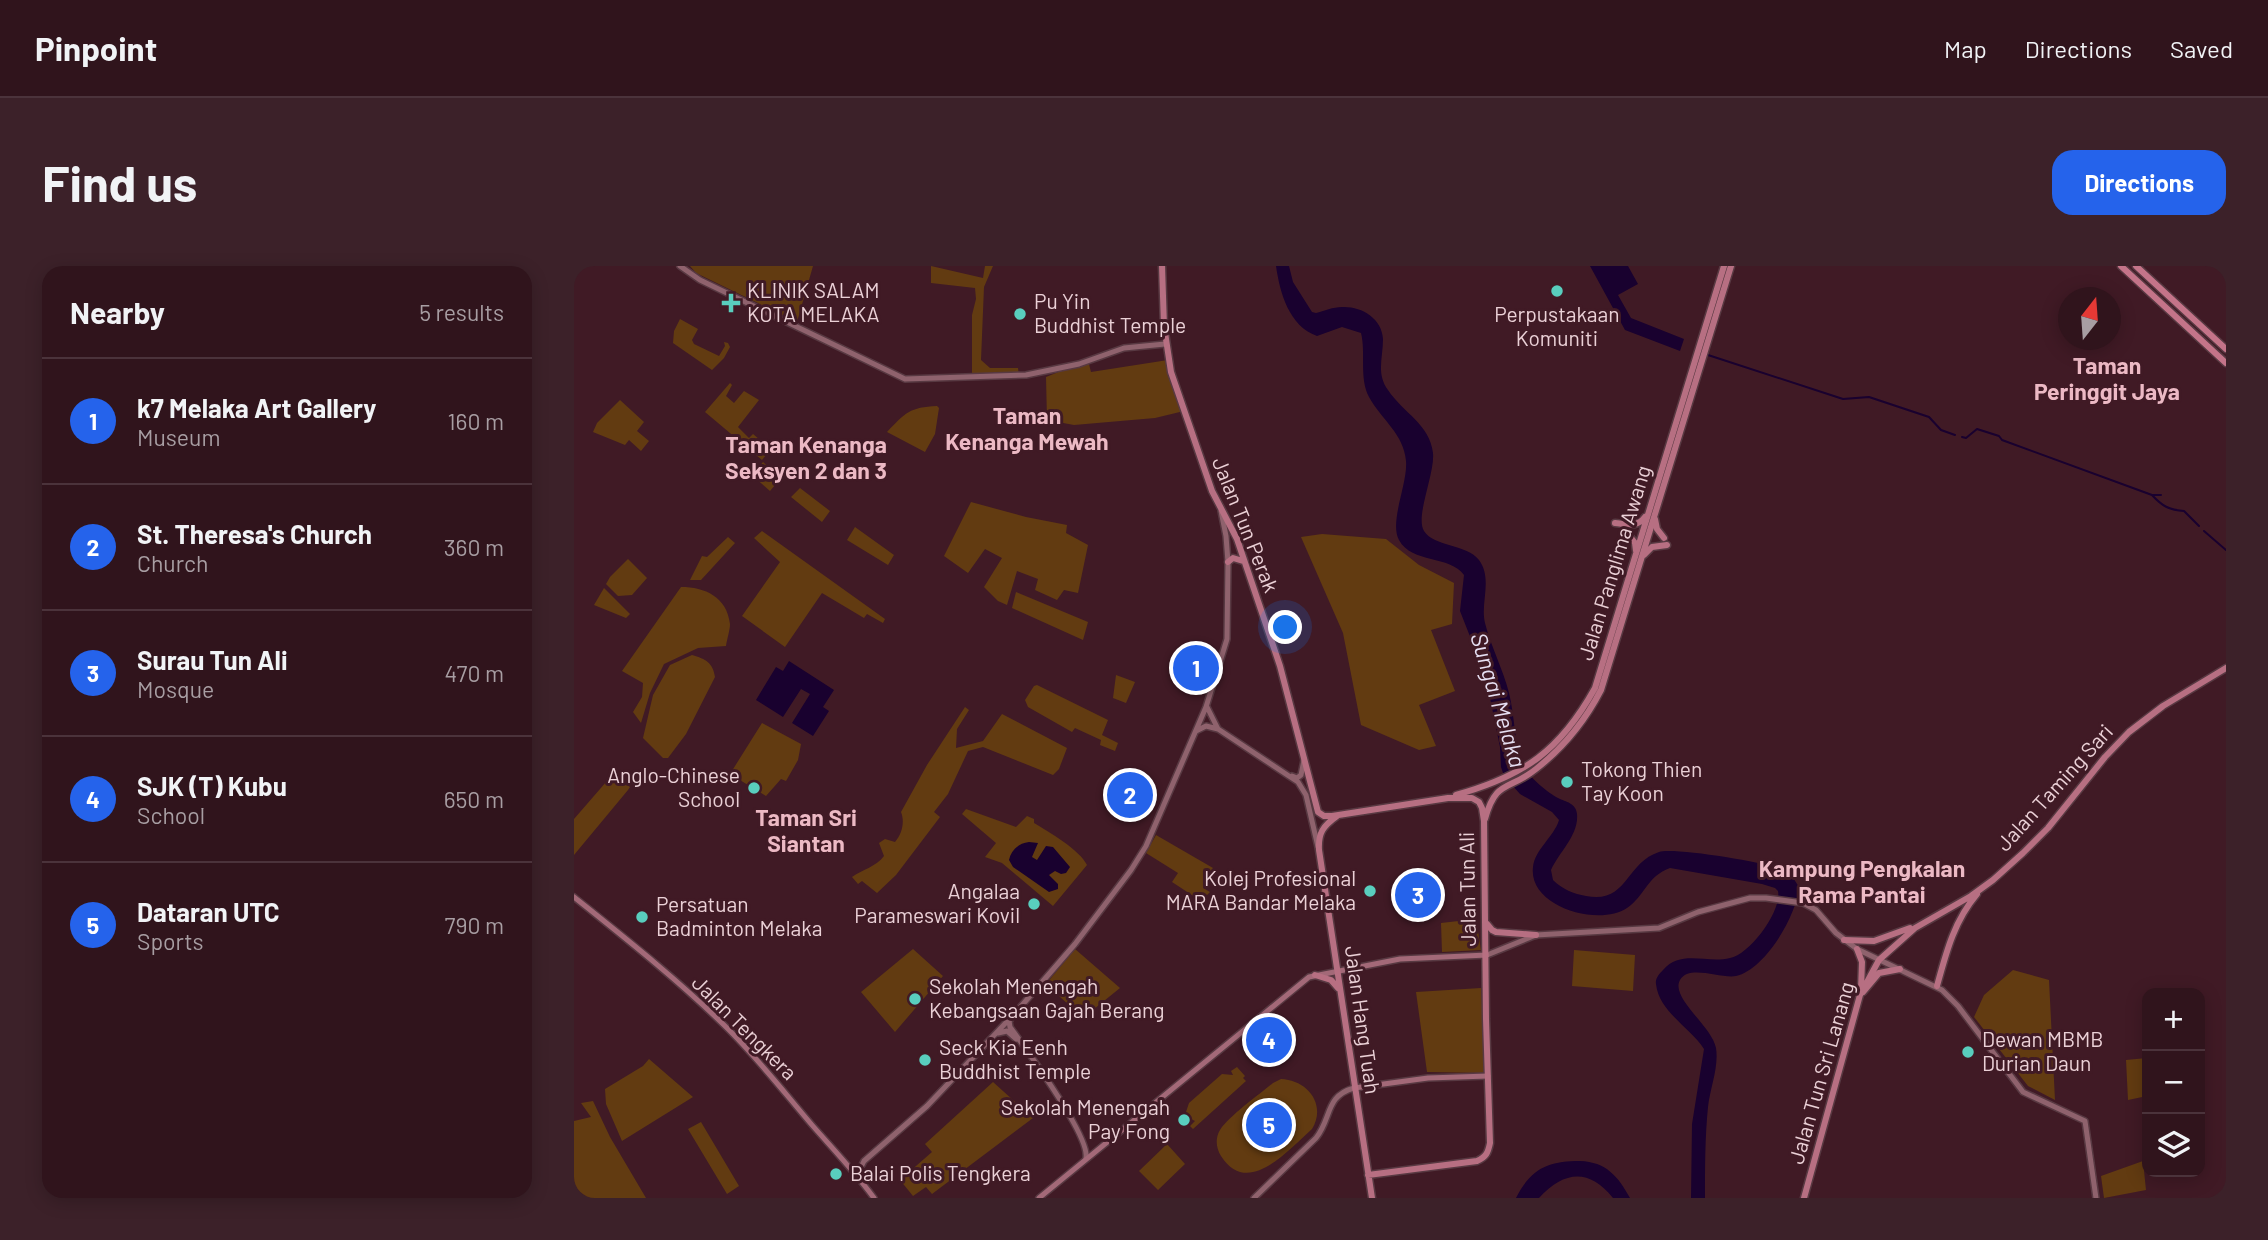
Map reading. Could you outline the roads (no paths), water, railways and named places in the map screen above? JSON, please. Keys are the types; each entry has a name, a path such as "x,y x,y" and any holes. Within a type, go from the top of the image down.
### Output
{"highway":[{"path":"2121,266 2226,363"},
{"path":"2136,266 2226,349"}],"main road":[{"name":"Jalan Tun Perak","path":"1162,266 1165,344 1171,372 1203,468 1220,510 1229,522 1280,666 1318,812 1324,816 1340,814"},
{"name":"Jalan Panglima Awang","path":"1448,798 1503,784 1532,768 1569,730 1595,688 1640,556 1724,266"},
{"name":"Jalan Panglima Awang","path":"1652,513 1731,266"},
{"path":"1615,523 1637,524 1652,513 1665,541 1640,556 1628,534"},
{"path":"1227,562 1233,558 1243,561"},
{"name":"Jalan Taming Sari","path":"1879,960 1923,922 1960,903 1986,885 2048,828 2105,757 2129,732 2175,698 2226,668"},
{"name":"Jalan Panglima Awang","path":"1484,821 1492,798 1503,784"},
{"name":"Jalan Tun Ali","path":"1340,814 1448,798 1476,800 1481,804 1484,821 1490,1143 1488,1153 1483,1158 1368,1175"},
{"path":"1319,850 1318,840 1323,827 1340,814"},
{"name":"Jalan Hang Tuah","path":"1319,850 1372,1198"},
{"path":"1937,986 1948,945 1958,921 1986,885"},
{"name":"Jalan Tengkera","path":"574,897 723,1023 775,1078 874,1198"},
{"path":"1486,922 1496,932 1536,935"},
{"path":"1844,940 1874,941 1901,933 1923,922"},
{"path":"1857,949 1862,966 1860,994"},
{"path":"1039,1198 1301,982 1315,975 1400,959 1487,955"},
{"name":"Jalan Tun Sri Lanang","path":"1804,1198 1860,994 1879,960"},
{"path":"1860,994 1879,973 1900,969"},
{"path":"1315,975 1331,980 1340,989"},
{"path":"1354,1088 1428,1078 1488,1076"}],"street":[{"path":"680,266 701,280 899,377 914,380 1026,375 1079,364 1124,348 1165,344"},
{"path":"848,1164 856,1165 864,1161 927,1106 1017,1011 1058,965 1131,870 1146,846 1206,707 1227,639 1226,536 1220,510"},
{"path":"1206,707 1218,729"},
{"path":"1193,735 1201,727 1218,729 1298,782 1306,795 1319,850"},
{"path":"1289,775 1299,777 1304,760"},
{"path":"1487,955 1536,935 1652,929 1726,903 1758,897 1799,902 1816,910 1844,940 1857,949 1937,986 1958,1006 2023,1091 2085,1121 2096,1198"},
{"path":"1017,1011 1009,1024 1034,1058 1085,1144 1086,1158"},
{"path":"987,1041 1003,1031 1022,1043"},
{"path":"1254,1198 1316,1138 1336,1097 1354,1088"},
{"path":"860,1178 859,1171 864,1161"}],"water":[{"name":"Sungai Melaka","path":"1276,266 1289,266 1293,282 1312,312 1349,307 1363,311 1379,325 1383,339 1381,372 1384,384 1421,426 1431,443 1433,462 1423,505 1424,531 1435,540 1474,555 1483,567 1486,583 1485,623 1509,693 1523,766 1544,788 1570,803 1576,810 1575,829 1551,870 1553,880 1573,892 1600,897 1619,888 1648,857 1668,851 1722,857 1777,868 1786,871 1799,887 1786,926 1758,964 1736,976 1698,972 1684,975 1680,980 1681,995 1716,1048 1707,1118 1705,1198 1691,1198 1692,1124 1704,1049 1663,1003 1658,994 1656,980 1663,970 1678,960 1721,959 1738,955 1755,940 1770,920 1778,899 1778,891 1762,884 1670,868 1656,876 1627,908 1615,913 1584,914 1568,910 1553,903 1542,893 1534,881 1534,861 1559,820 1552,812 1520,794 1504,776 1482,667 1460,611 1464,575 1450,564 1413,553 1399,540 1396,523 1406,461 1397,435 1366,390 1361,333 1342,327 1317,336 1299,325 1283,297"},
{"path":"1590,266 1628,266 1638,284 1618,295 1631,318 1684,339 1680,351 1625,330"},
{"path":"789,661 834,690 823,707 829,711 813,736 792,723 810,694 801,689 783,717 756,700 776,667 783,671"},
{"path":"1038,843 1032,857 1037,860 1046,846 1053,847 1070,867 1066,873 1055,871 1049,875 1058,884 1058,889 1049,892 1013,867 1009,860 1012,853 1019,845"},
{"path":"1580,1161 1604,1167 1621,1183 1630,1198 1613,1198 1595,1182 1576,1177 1558,1182 1539,1198 1516,1198 1528,1180 1542,1168"}],"waterway":[{"path":"1708,355 1843,399 1869,397 1929,417 1941,430 1955,435"},
{"path":"1962,437 1966,438 1977,429 1999,436 2002,440 2152,495 2166,507 2184,511 2199,526"},
{"path":"2152,495 2161,495"},
{"path":"2204,531 2226,550"}],"place":[{"name":"Perpustakaan Komuniti","path":"1557,291"},
{"name":"KLINIK SALAM KOTA MELAKA","path":"731,303"},
{"name":"Pu Yin Buddhist Temple","path":"1020,314"},
{"name":"k7 Melaka Art Gallery","path":"1196,668"},
{"name":"Tokong Thien Tay Koon","path":"1567,782"},
{"name":"Anglo-Chinese School","path":"754,788"},
{"name":"St. Theresa's Church","path":"1130,795"},
{"name":"Kolej Profesional MARA Bandar Melaka","path":"1370,891"},
{"name":"Surau Tun Ali","path":"1418,895"},
{"name":"Angalaa Parameswari Kovil","path":"1034,904"},
{"name":"Persatuan Badminton Melaka","path":"642,917"},
{"name":"Sekolah Menengah Kebangsaan Gajah Berang","path":"915,999"},
{"name":"SJK (T) Kubu","path":"1269,1040"},
{"name":"Dewan MBMB Durian Daun","path":"1968,1052"},
{"name":"Seck Kia Eenh Buddhist Temple","path":"925,1060"},
{"name":"Sekolah Menengah Pay Fong","path":"1184,1120"},
{"name":"Dataran UTC","path":"1269,1125"},
{"name":"Balai Polis Tengkera","path":"836,1174"}],"district":[{"name":"Taman Peringgit Jaya","path":"2107,379"},
{"name":"Taman Kenanga Mewah","path":"1027,429"},
{"name":"Taman Kenanga Seksyen 2 dan 3","path":"806,458"},
{"name":"Taman Sri Siantan","path":"806,831"},
{"name":"Kampung Pengkalan Rama Pantai","path":"1862,882"}]}
